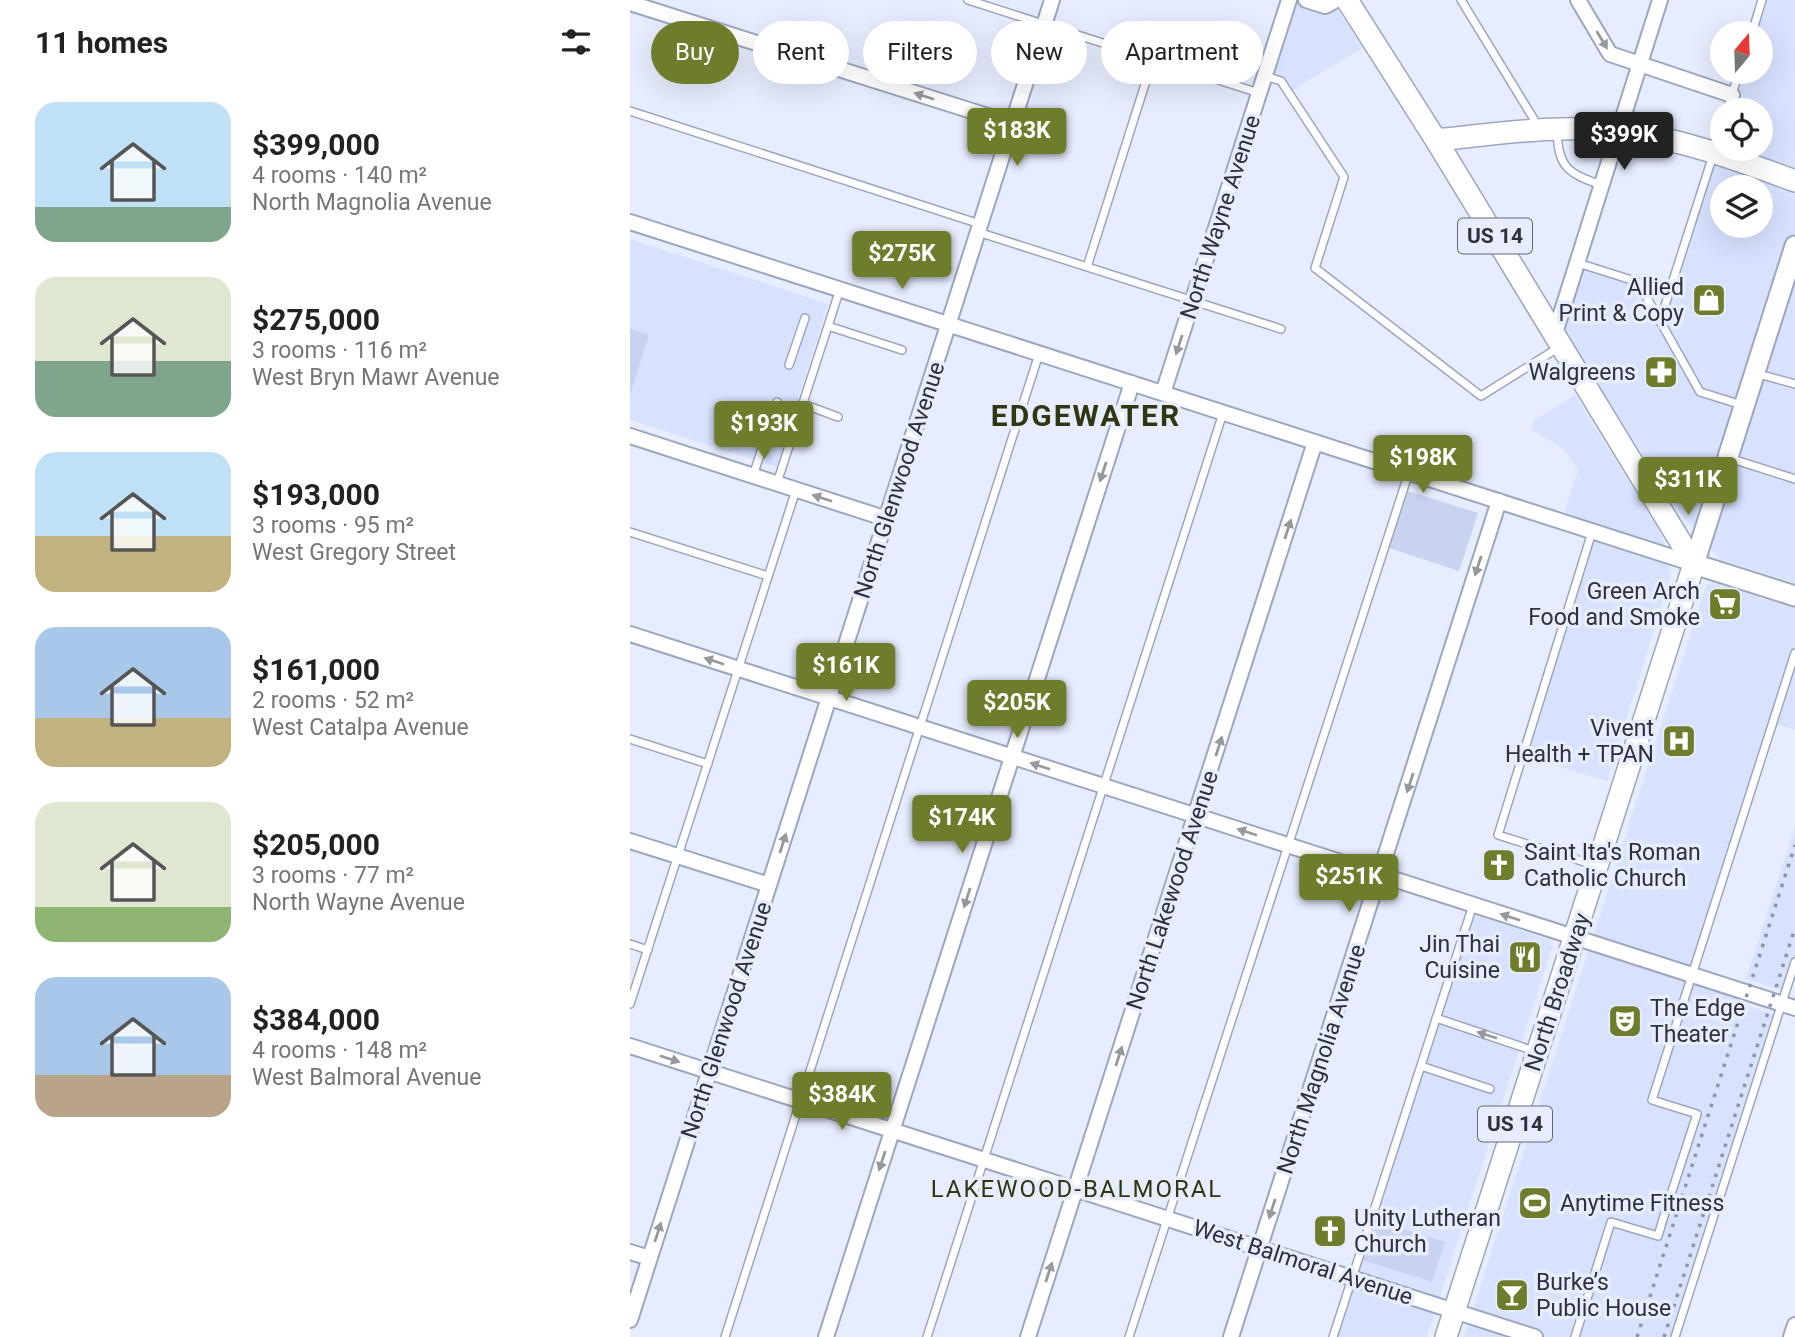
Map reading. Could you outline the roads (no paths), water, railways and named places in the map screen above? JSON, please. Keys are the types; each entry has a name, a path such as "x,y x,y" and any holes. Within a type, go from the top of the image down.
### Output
{"main road":[{"name":"US 14","path":"1347,0 1436,140 1694,564"},
{"path":"1436,140 1549,130 1618,131 1661,138 1710,152"},
{"path":"1736,161 1795,181"},
{"name":"North Broadway","path":"1446,1337 1795,246"},
{"path":"1694,564 1795,596"}],"street":[{"name":"North Glenwood Avenue","path":"1046,21 1052,0"},
{"name":"North Wayne Avenue","path":"1163,393 1289,0"},
{"path":"1306,0 1325,6 1336,0"},
{"path":"1578,0 1610,54 1732,94"},
{"path":"1558,339 1577,262 1660,0"},
{"path":"630,3 1013,124"},
{"name":"North Glenwood Avenue","path":"630,1320 1026,84"},
{"path":"630,222 1694,564"},
{"path":"826,1337 1132,383"},
{"path":"630,436 887,519"},
{"name":"North Lakewood Avenue","path":"1028,1337 1315,442"},
{"name":"North Magnolia Avenue","path":"1231,1337 1499,501"},
{"path":"630,634 1788,1006"},
{"path":"630,841 769,885"},
{"name":"West Balmoral Avenue","path":"630,1046 1535,1337"},
{"path":"630,1252 650,1258"},
{"path":"1791,1337 1795,1325"}],"lane":[{"path":"968,0 1033,21"},
{"path":"1461,0 1549,130 1567,169 1572,175 1601,186"},
{"path":"1756,21 1762,0"},
{"path":"1265,76 1281,81 1344,177 1315,268 1481,396 1558,339"},
{"path":"1087,267 1145,84"},
{"path":"1231,84 1259,93"},
{"path":"1731,98 1735,84"},
{"path":"630,111 980,228 1087,267 1281,329"},
{"path":"1660,321 1710,161"},
{"path":"1577,262 1637,282 1700,392 1745,405"},
{"path":"777,483 840,289"},
{"path":"789,365 805,318"},
{"path":"828,326 902,350"},
{"path":"725,1337 1039,353"},
{"path":"1755,373 1795,384"},
{"path":"753,476 777,402"},
{"path":"803,404 838,416"},
{"path":"928,1337 1223,413"},
{"path":"1728,457 1795,479"},
{"path":"1129,1337 1409,472"},
{"path":"630,1004 796,490"},
{"path":"1592,531 1498,835 1598,866"},
{"path":"630,532 768,576"},
{"path":"1574,1337 1611,1222 1658,1236 1697,1114 1652,1100 1795,653"},
{"path":"630,739 708,764"},
{"path":"1333,1337 1473,905"},
{"path":"630,944 648,950"},
{"path":"1675,1337 1788,1006 1795,962"},
{"path":"1436,1018 1538,1052"},
{"path":"1421,1066 1490,1088"}],"railway":[{"path":"1637,1337 1795,845"},
{"path":"1664,1337 1795,928"}],"place":[{"name":"Allied Print & Copy","path":"1709,300"},
{"name":"Walgreens","path":"1661,372"},
{"name":"Green Arch Food and Smoke","path":"1725,604"},
{"name":"Vivent Health + TPAN","path":"1679,741"},
{"name":"Saint Ita's Roman Catholic Church","path":"1499,865"},
{"name":"Jin Thai Cuisine","path":"1525,957"},
{"name":"The Edge Theater","path":"1625,1021"},
{"name":"Anytime Fitness","path":"1535,1203"},
{"name":"Unity Lutheran Church","path":"1330,1231"},
{"name":"Burke’s Public House","path":"1512,1295"}],"district":[{"name":"EDGEWATER","path":"1086,416"},
{"name":"LAKEWOOD-BALMORAL","path":"1077,1189"}]}
